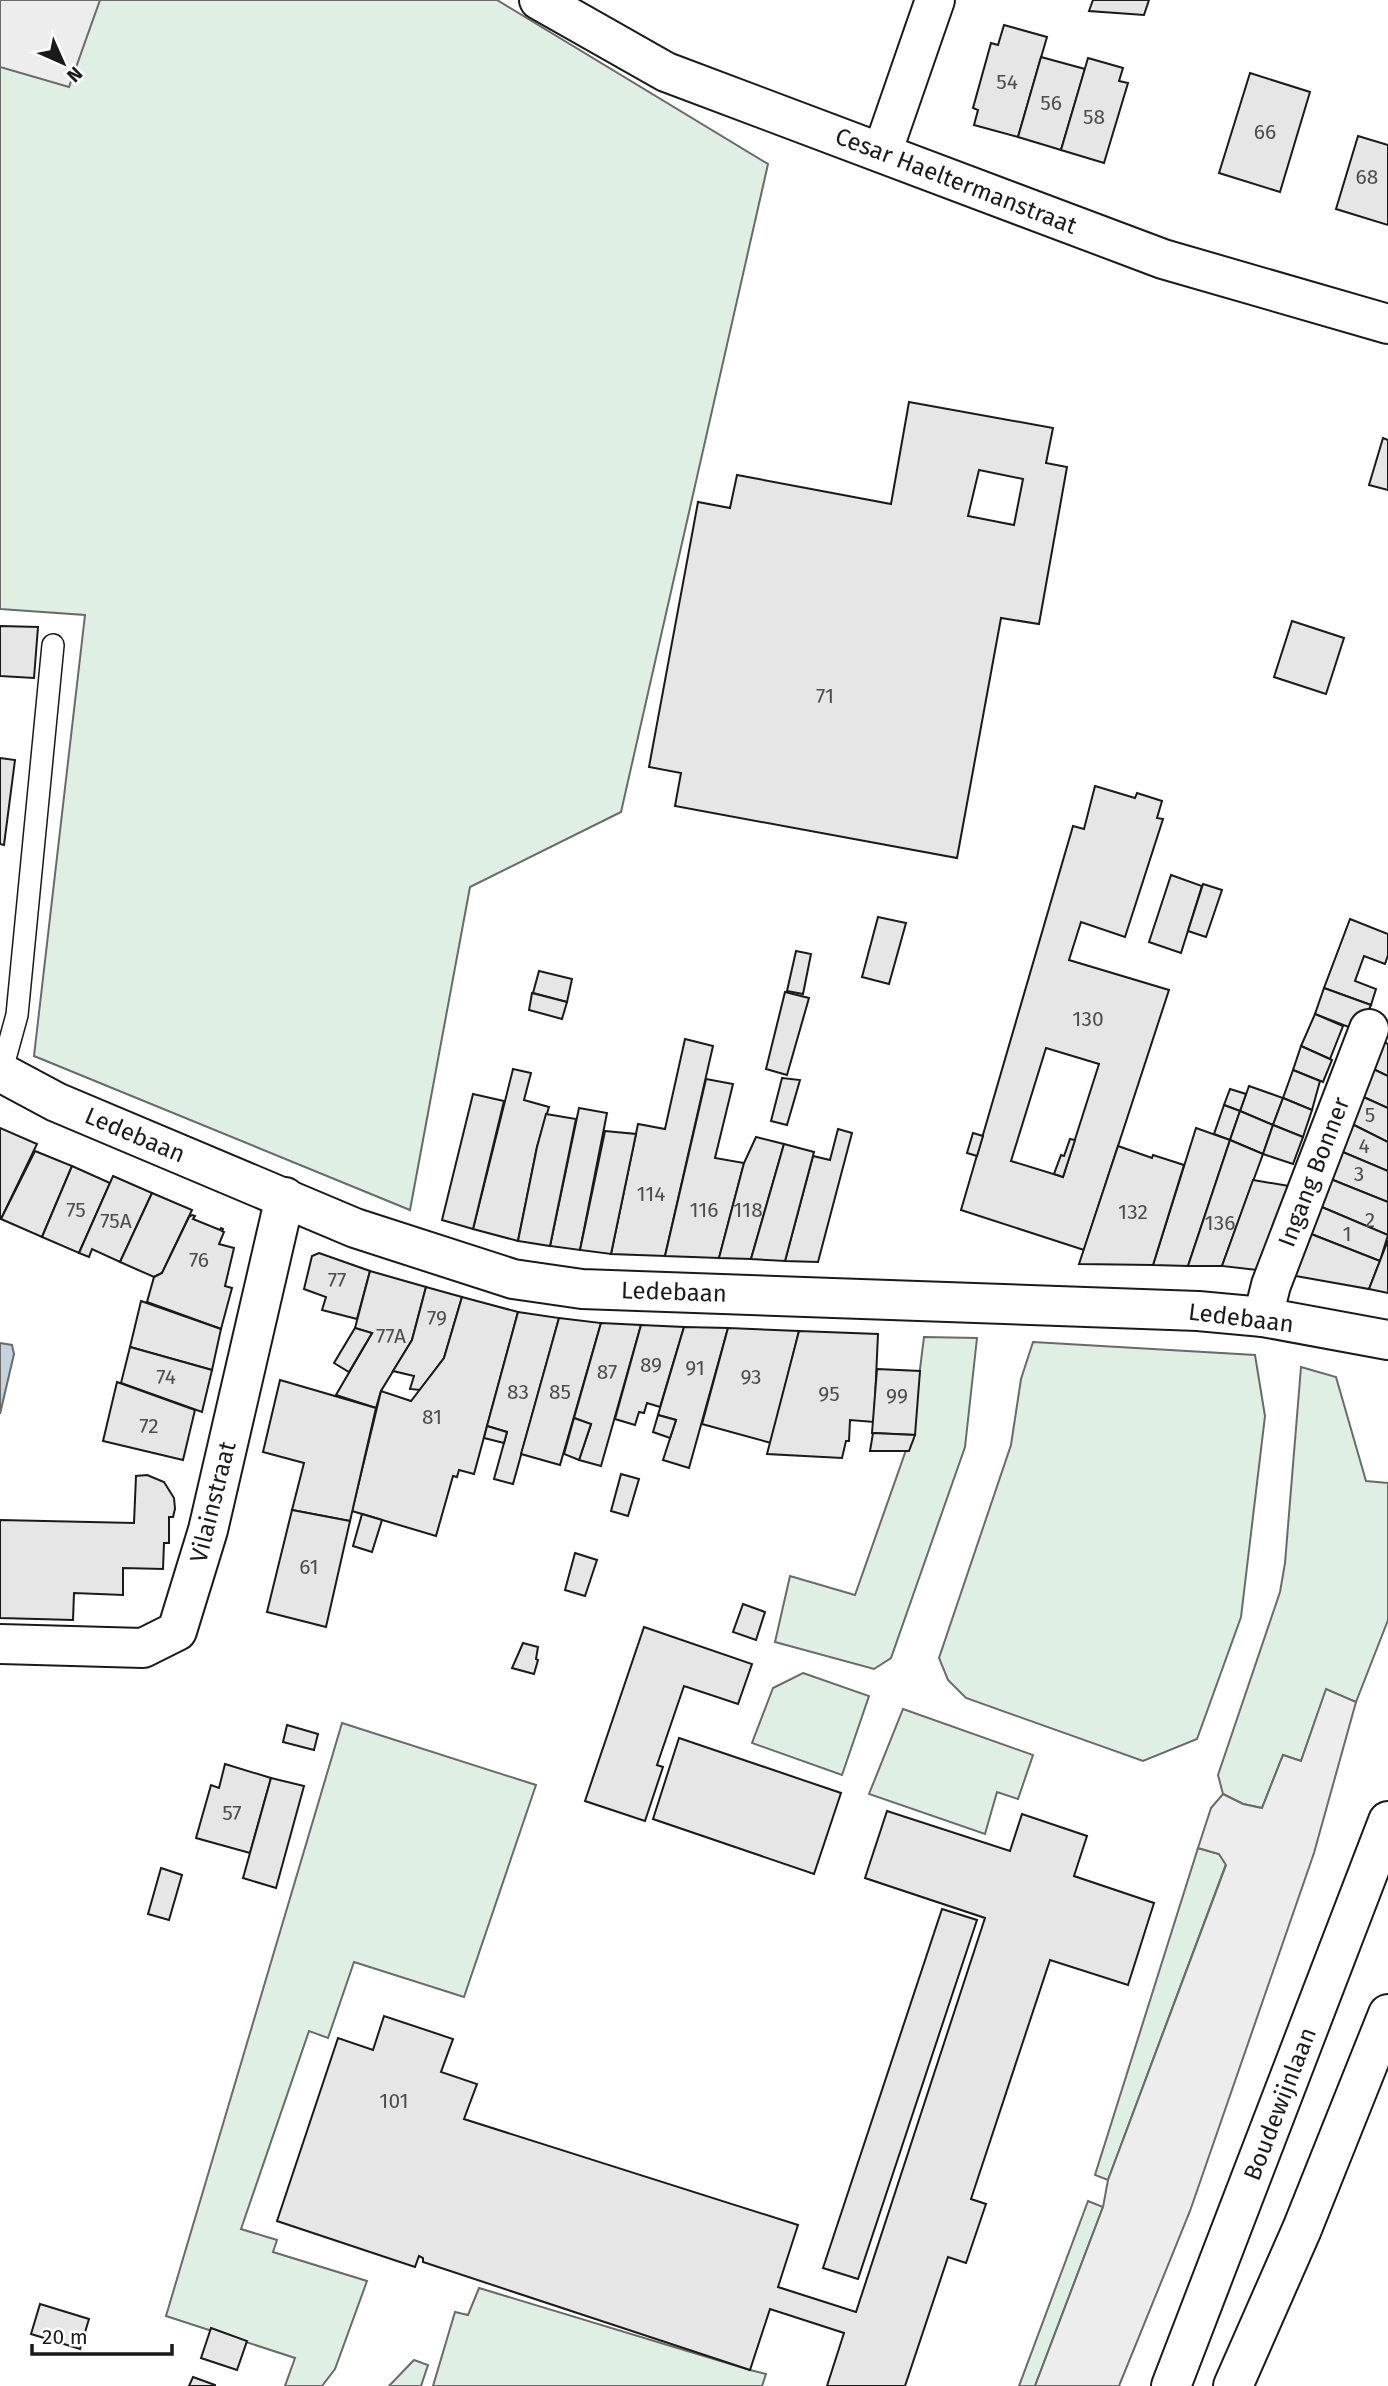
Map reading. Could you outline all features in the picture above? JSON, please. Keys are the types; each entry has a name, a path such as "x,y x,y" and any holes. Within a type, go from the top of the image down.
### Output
{"street":[{"name":"Cesar Haeltermanstraat","path":"539,0 667,72 1163,259 1388,324"},
{"path":"882,153 936,0"},
{"name":"Ingang Bonner","path":"1263,1317 1271,1285 1369,1029"},
{"name":"Ledebaan","path":"1,1072 56,1101 355,1228 513,1279 582,1289 1198,1311 1263,1317 1388,1339"},
{"name":"Vilainstraat","path":"0,1644 142,1648 177,1630 208,1530 285,1196"},
{"name":"Boudewijnlaan","path":"1171,2386 1388,1821"},
{"path":"1233,2386 1302,2229 1388,2014"}],"lane":[{"path":"1,1072 17,1015 53,645"}],"green space":[{"path":"0,0 497,0 768,164 621,812 470,887 410,1210 34,1056 85,615 0,609"},
{"path":"924,1337 977,1338 965,1447 891,1658 874,1669 775,1642 790,1576 855,1595 912,1433"},
{"path":"1033,1342 1255,1355 1265,1416 1241,1617 1197,1739 1143,1761 966,1698 948,1680 939,1658 1011,1445 1021,1379"},
{"path":"1301,1367 1336,1377 1366,1481 1388,1483 1388,1620 1356,1702 1326,1690 1301,1761 1283,1755 1262,1808 1243,1804 1223,1794 1218,1775 1280,1592 1285,1563"},
{"path":"803,1673 869,1696 842,1775 752,1743 773,1688"},
{"path":"903,1709 1033,1755 1018,1799 997,1792 985,1834 869,1794"},
{"path":"342,1723 536,1785 464,1997 354,1962 328,2038 309,2031 241,2229 277,2240 273,2252 367,2281 335,2369 322,2386 285,2386 295,2358 166,2316"},
{"path":"1198,1848 1219,1854 1226,1864 1108,2180 1095,2175"},
{"path":"1088,2201 1103,2207 1035,2386 1019,2386"},
{"path":"479,2288 766,2374 762,2386 433,2386 455,2312 468,2315"},
{"path":"414,2360 428,2365 421,2386 389,2386"}],"shaded area":[{"path":"0,0 100,0 69,87 0,67"},
{"path":"0,1343 12,1345 14,1354 0,1414"},
{"path":"1326,1689 1356,1702 1314,1853 1190,2211 1119,2386 1035,2386 1103,2207 1108,2180 1226,1865 1219,1854 1198,1848 1211,1808 1223,1794 1243,1804 1262,1808 1283,1755 1301,1761"}],"building":[{"path":"1093,0 1149,0 1144,15 1089,11"},
{"path":"1004,25 1047,37 1018,137 974,125 978,110 973,108 991,43 998,45"},
{"path":"1041,57 1085,69 1061,150 1018,137"},
{"path":"1088,58 1123,68 1119,81 1128,83 1104,163 1061,150"},
{"path":"1250,73 1310,92 1280,192 1219,173"},
{"path":"1358,136 1388,145 1388,225 1336,209"},
{"path":"909,402 1053,428 1046,463 1067,467 1039,624 1001,618 957,858 675,806 681,773 649,767 698,502 730,508 737,475 891,504","holes":["979,470 1023,479 1014,525 968,516"]},
{"path":"1383,438 1388,440 1388,490 1369,485"},
{"path":"1292,621 1344,638 1326,694 1274,677"},
{"path":"0,626 38,627 34,678 0,676"},
{"path":"0,758 15,760 4,845 0,844"},
{"path":"1095,786 1135,798 1137,793 1162,801 1157,818 1163,819 1125,937 1081,922 1069,960 1169,990 1084,1250 961,1210 1073,826 1084,829","holes":["1046,1048 1099,1064 1063,1177 1011,1161"]},
{"path":"1171,875 1202,886 1181,953 1149,942"},
{"path":"1203,884 1222,890 1206,937 1188,931"},
{"path":"878,917 906,923 889,984 862,977"},
{"path":"1350,919 1388,934 1385,964 1364,956 1355,981 1376,989 1371,1005 1324,988"},
{"path":"796,951 811,954 803,994 787,991"},
{"path":"539,971 572,979 567,1002 533,993"},
{"path":"1324,988 1371,1005 1359,1031 1315,1014"},
{"path":"785,992 809,998 787,1075 766,1069"},
{"path":"532,993 567,1002 562,1019 529,1010"},
{"path":"1315,1014 1343,1026 1330,1059 1301,1046"},
{"path":"685,1039 713,1046 665,1256 611,1254 638,1124 665,1129"},
{"path":"1380,1040 1388,1044 1388,1076 1369,1067"},
{"path":"1301,1046 1332,1060 1323,1082 1293,1070"},
{"path":"1369,1067 1388,1076 1388,1108 1359,1095"},
{"path":"513,1069 531,1073 524,1100 549,1107 537,1147 518,1241 473,1229"},
{"path":"1293,1070 1320,1081 1312,1110 1283,1098"},
{"path":"782,1078 800,1080 787,1125 771,1121"},
{"path":"706,1079 733,1084 715,1158 744,1163 719,1258 665,1256"},
{"path":"1249,1086 1283,1098 1273,1125 1240,1111"},
{"path":"1230,1089 1246,1094 1240,1111 1224,1105"},
{"path":"473,1094 504,1101 473,1229 442,1220"},
{"path":"1359,1095 1388,1108 1388,1142 1348,1122"},
{"path":"1283,1098 1312,1110 1303,1137 1273,1125"},
{"path":"1224,1105 1240,1111 1230,1140 1214,1134"},
{"path":"579,1108 607,1113 580,1250 550,1246"},
{"path":"1240,1111 1273,1125 1263,1154 1230,1140"},
{"path":"546,1114 576,1119 550,1246 518,1241"},
{"path":"1348,1122 1388,1142 1388,1171 1338,1150"},
{"path":"1273,1125 1303,1137 1293,1164 1263,1154"},
{"path":"0,1128 37,1144 1,1219 0,1219"},
{"path":"1196,1128 1230,1140 1188,1266 1153,1265"},
{"path":"838,1129 852,1133 818,1262 785,1261 813,1156 830,1160"},
{"path":"605,1131 636,1134 611,1254 580,1250"},
{"path":"973,1133 983,1136 977,1156 967,1153"},
{"path":"756,1137 784,1144 751,1259 719,1258 744,1163"},
{"path":"1070,1139 1075,1140 1063,1177 1054,1174"},
{"path":"1230,1140 1263,1154 1222,1266 1188,1266"},
{"path":"784,1144 814,1152 785,1261 751,1259"},
{"path":"1118,1146 1152,1158 1153,1155 1184,1165 1153,1265 1079,1264"},
{"path":"1338,1150 1388,1171 1388,1202 1328,1178"},
{"path":"35,1151 72,1166 42,1237 1,1219"},
{"path":"72,1166 110,1183 79,1253 42,1237"},
{"path":"113,1176 152,1193 120,1262 92,1249 89,1257 79,1253"},
{"path":"1328,1178 1388,1202 1388,1235 1317,1205"},
{"path":"1253,1180 1295,1187 1266,1271 1222,1266"},
{"path":"152,1193 192,1210 162,1273 154,1277 120,1262"},
{"path":"1317,1205 1388,1235 1380,1261 1306,1232"},
{"path":"192,1215 195,1216 193,1219 223,1229 219,1244 234,1248 225,1286 232,1288 221,1329 147,1302 154,1277 162,1273"},
{"path":"1306,1232 1380,1261 1369,1289 1290,1275"},
{"path":"1388,1240 1388,1293 1369,1289"},
{"path":"319,1253 370,1271 357,1319 322,1310 326,1297 304,1289 312,1256"},
{"path":"370,1271 426,1287 412,1340 381,1391 376,1408 336,1395 372,1333 355,1328"},
{"path":"426,1287 462,1297 444,1358 420,1390 410,1389 414,1376 393,1371 412,1340"},
{"path":"462,1297 518,1312 474,1474 459,1470 457,1477 453,1476 436,1536 352,1511 381,1391 411,1401 444,1358"},
{"path":"141,1301 221,1329 212,1370 130,1347"},
{"path":"518,1312 559,1318 513,1484 494,1479 507,1432 487,1426"},
{"path":"559,1318 601,1323 560,1465 521,1454"},
{"path":"601,1323 641,1325 601,1466 579,1460 591,1424 574,1418"},
{"path":"641,1325 684,1327 660,1407 647,1403 644,1413 639,1412 635,1425 615,1419"},
{"path":"684,1327 728,1328 689,1468 663,1460 676,1420 658,1415"},
{"path":"355,1328 372,1333 349,1372 334,1363"},
{"path":"728,1328 799,1331 771,1443 702,1424"},
{"path":"799,1331 878,1334 874,1422 850,1420 849,1441 846,1441 842,1458 767,1454"},
{"path":"130,1347 212,1370 202,1412 121,1383"},
{"path":"877,1369 920,1371 915,1435 872,1433"},
{"path":"280,1380 376,1408 350,1521 292,1510 304,1463 263,1452"},
{"path":"117,1382 195,1410 183,1460 103,1441"},
{"path":"658,1415 676,1420 670,1438 653,1432"},
{"path":"574,1418 591,1424 579,1460 564,1454"},
{"path":"487,1426 507,1432 504,1443 484,1438"},
{"path":"873,1433 915,1435 909,1451 870,1451"},
{"path":"621,1474 639,1479 628,1516 611,1511"},
{"path":"147,1475 164,1482 174,1498 173,1517 169,1517 169,1543 164,1543 163,1569 123,1568 123,1595 74,1593 73,1620 0,1618 0,1520 134,1523 136,1476"},
{"path":"292,1510 350,1521 326,1627 267,1612"},
{"path":"362,1514 382,1520 372,1552 353,1546"},
{"path":"575,1553 597,1560 585,1596 565,1590"},
{"path":"743,1604 765,1612 756,1640 733,1632"},
{"path":"644,1627 752,1664 738,1704 684,1686 657,1765 663,1767 645,1821 585,1801"},
{"path":"523,1643 538,1647 534,1674 512,1668"},
{"path":"287,1725 318,1734 314,1750 283,1742"},
{"path":"679,1738 841,1793 814,1874 653,1819"},
{"path":"225,1764 271,1778 250,1853 196,1838 211,1785 219,1788"},
{"path":"271,1778 304,1786 276,1888 243,1878"},
{"path":"887,1811 1010,1851 1022,1814 1087,1836 1074,1876 1154,1903 1128,1985 1050,1960 971,2199 986,2204 966,2263 948,2257 905,2386 827,2386 844,2333 770,2309 750,2370 423,2262 423,2258 419,2256 415,2267 277,2221 338,2038 373,2050 384,2016 453,2039 441,2072 477,2084 464,2119 798,2225 778,2287 856,2312 985,1918 865,1878"},
{"path":"161,1868 182,1875 169,1920 148,1914"},
{"path":"942,1909 977,1920 858,2279 823,2268"},
{"path":"40,2304 89,2319 80,2349 31,2334"},
{"path":"211,2328 247,2341 237,2370 201,2358"},
{"path":"193,2377 215,2385 215,2386 189,2386"}]}
